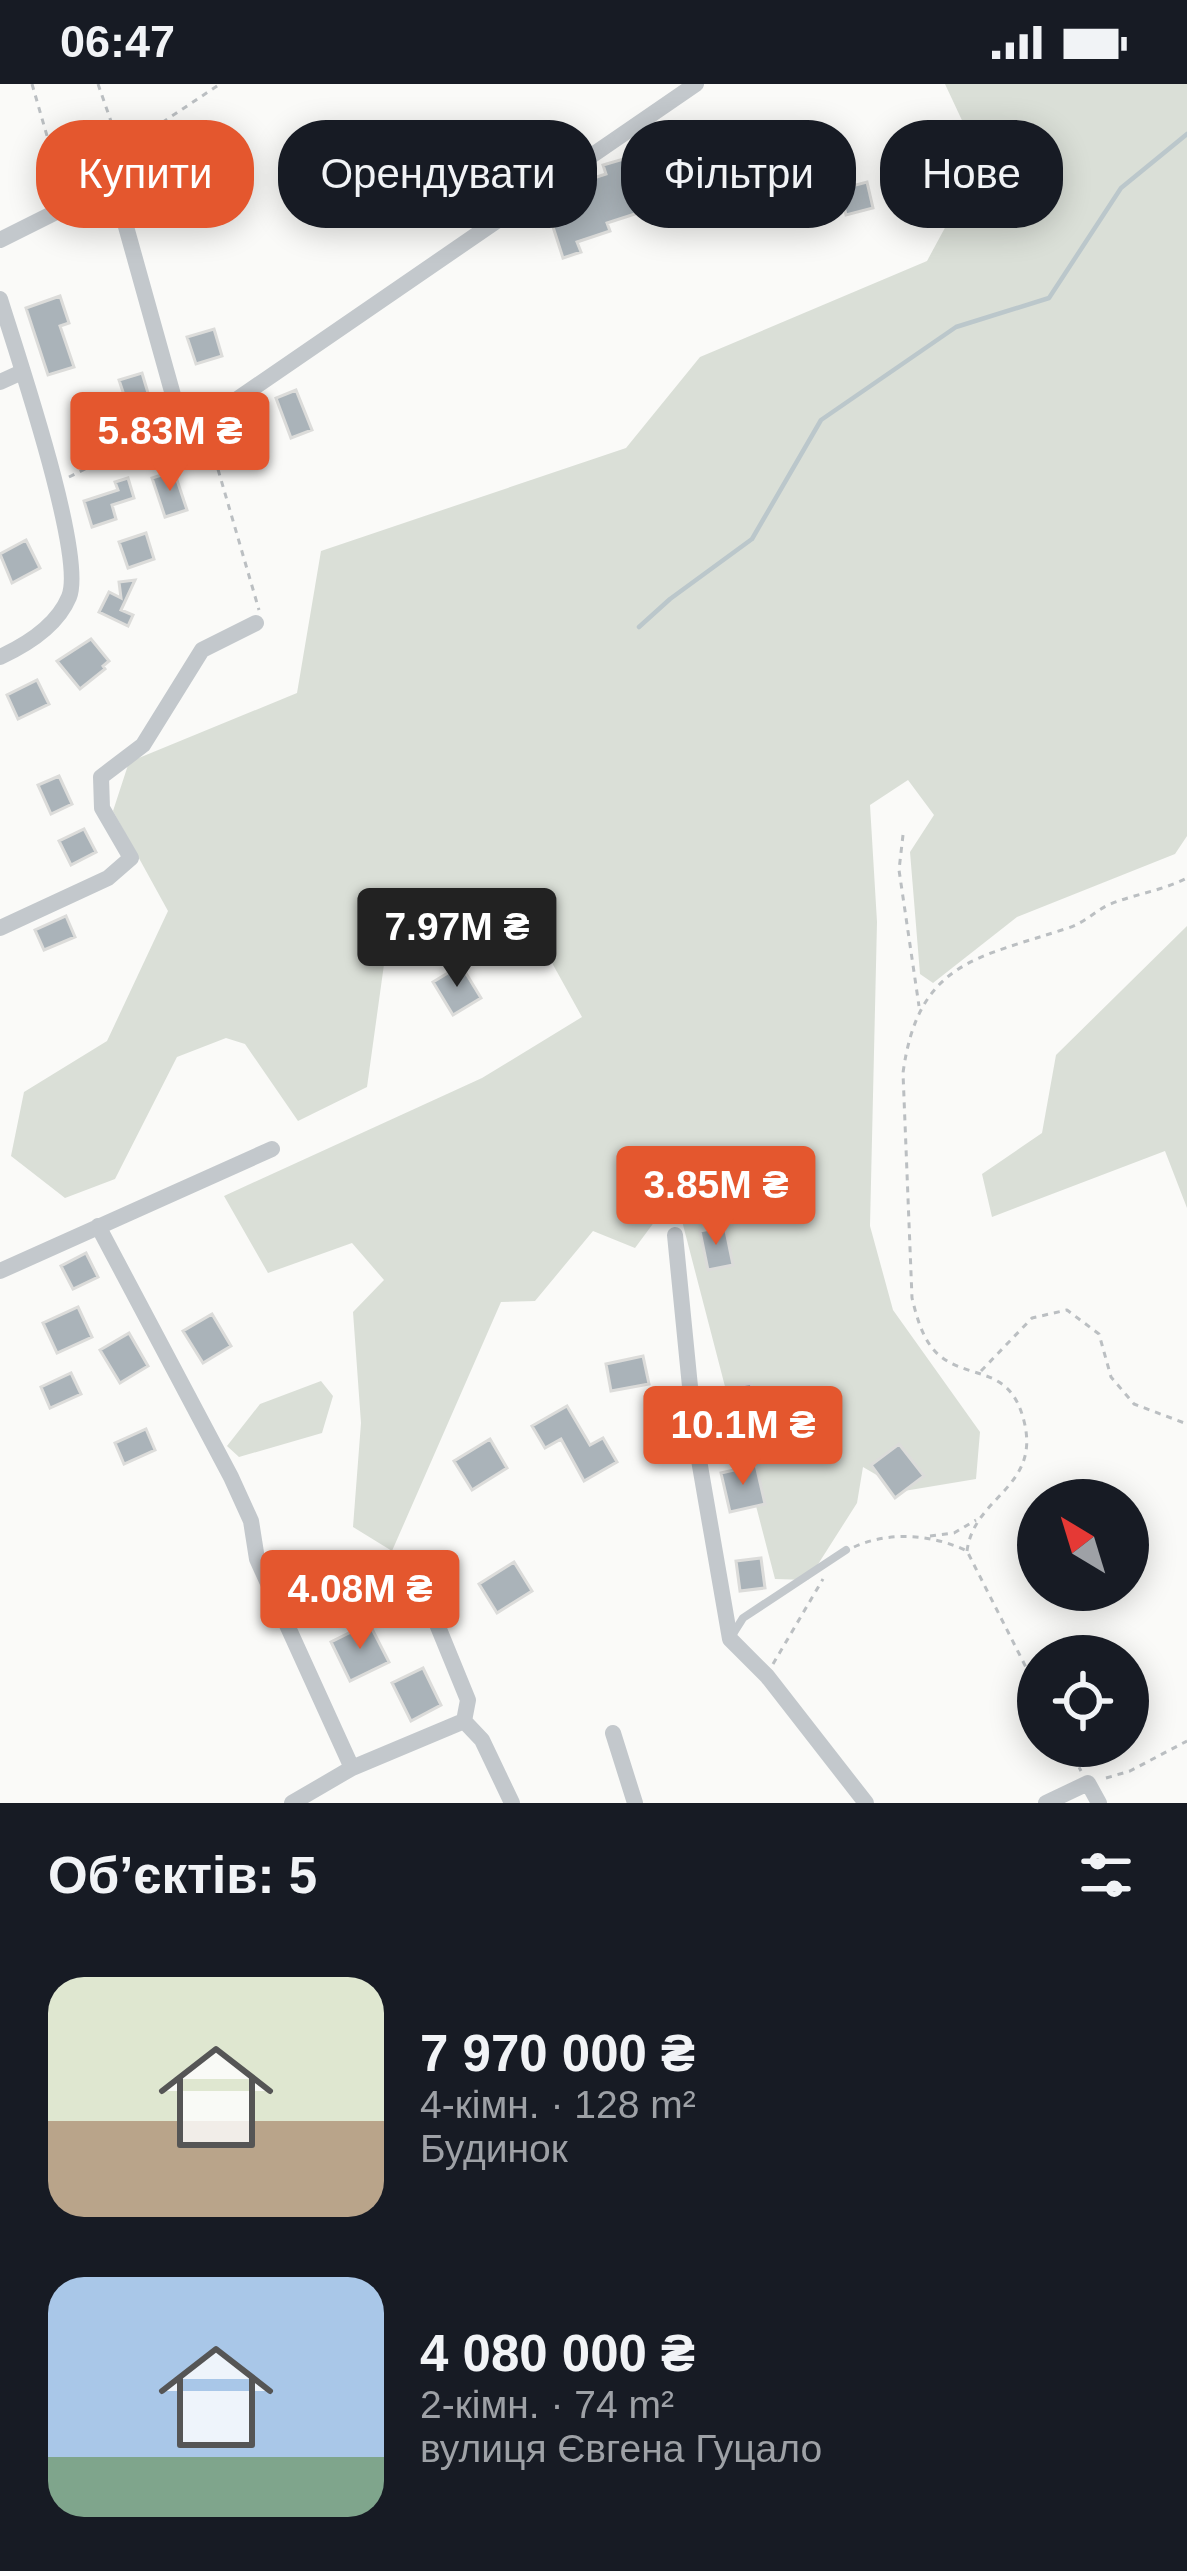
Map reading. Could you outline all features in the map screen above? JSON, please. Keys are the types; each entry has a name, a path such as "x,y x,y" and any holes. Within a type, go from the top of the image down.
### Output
{"street":[{"path":"126,228 180,421 204,422 696,84"},
{"path":"0,240 36,221"},
{"path":"0,299 56,484 72,566 70,596 51,624 0,657"},
{"path":"0,382 22,372"},
{"path":"0,928 108,878 131,858 102,808 101,777 143,745 202,650 256,623"},
{"path":"0,1271 272,1149"},
{"path":"98,1226 231,1478 251,1521 257,1559 352,1768"},
{"path":"675,1235 695,1437 730,1639 767,1676 866,1803"},
{"path":"430,1578 423,1590 468,1700 464,1721"},
{"path":"292,1803 352,1768 464,1721"},
{"path":"464,1721 482,1740 512,1803"},
{"path":"613,1733 634,1803"},
{"path":"1046,1803 1088,1783 1099,1803"}],"lane":[{"path":"730,1639 743,1618 846,1550"}],"path":[{"path":"32,84 42,120"},
{"path":"98,84 111,120"},
{"path":"166,120 220,84"},
{"path":"56,484 180,421"},
{"path":"204,422 260,608 256,623"},
{"path":"903,835 899,869 920,1008"},
{"path":"767,1676 821,1582 846,1550 877,1538 954,1533 979,1517 1022,1469 1024,1418 1009,1390 981,1371 942,1358 918,1323 912,1298 903,1073 908,1037 920,1008 955,972 979,956 1074,926 1108,905 1187,878"},
{"path":"981,1371 1032,1318 1067,1310 1099,1334 1111,1377 1134,1404 1187,1424"},
{"path":"967,1551 979,1517"},
{"path":"922,1537 967,1551 1017,1650"},
{"path":"1079,1767 1088,1783 1130,1772 1187,1741"}],"shaded area":[{"path":"945,84 1187,84 1187,836 1175,854 1017,917 933,983 920,974 910,852 934,815 908,780 870,805 877,922 870,1226 893,1310 980,1432 976,1479 904,1491 863,1467 857,1503 808,1580 775,1579 675,1194 635,1248 593,1231 535,1301 501,1302 392,1551 353,1527 361,1423 353,1312 384,1280 352,1243 268,1273 224,1196 482,1078 582,1017 531,925 455,938 439,920 386,950 367,1087 298,1121 245,1044 226,1038 177,1057 115,1179 65,1198 11,1156 24,1092 107,1041 168,911 113,811 129,762 297,693 321,551 626,448 700,357 927,261 945,228 1063,228 1063,120 962,120"},
{"path":"1187,926 1187,1208 1165,1151 992,1217 982,1174 1042,1133 1056,1055"},
{"path":"321,1381 333,1396 322,1433 239,1457 227,1446 260,1404"}],"building":[{"path":"621,160 621,218 607,223 610,231 577,242 581,252 563,258 553,228 597,228 597,177 606,174 603,165"},
{"path":"867,182 873,208 856,212 856,185"},
{"path":"60,296 69,323 60,326 74,367 48,375 26,308"},
{"path":"214,329 222,356 196,364 187,337"},
{"path":"142,373 151,403 129,410 119,380"},
{"path":"296,390 312,430 291,438 276,398"},
{"path":"174,471 187,510 165,517 152,478"},
{"path":"128,478 134,498 112,505 116,519 92,527 84,501 118,490 115,482"},
{"path":"146,533 154,559 128,568 119,542"},
{"path":"26,540 40,568 12,583 0,554"},
{"path":"135,580 121,610 133,615 128,626 99,612 109,592 121,598 119,582"},
{"path":"91,639 109,661 80,689 57,661"},
{"path":"37,680 49,704 18,719 7,695"},
{"path":"59,776 72,804 51,814 38,785"},
{"path":"84,829 96,852 71,865 59,841"},
{"path":"66,916 75,937 44,950 35,930"},
{"path":"461,965 481,998 453,1015 433,982"},
{"path":"725,1226 733,1265 708,1270 700,1231"},
{"path":"86,1253 98,1277 73,1289 61,1266"},
{"path":"78,1307 92,1337 57,1353 43,1323"},
{"path":"212,1314 231,1346 203,1363 183,1331"},
{"path":"129,1333 148,1366 120,1383 100,1350"},
{"path":"643,1356 649,1384 611,1391 606,1364"},
{"path":"71,1373 81,1394 50,1408 41,1387"},
{"path":"751,1383 760,1423 725,1431 716,1391"},
{"path":"567,1406 590,1445 603,1438 617,1462 584,1481 561,1439 545,1448 532,1426"},
{"path":"146,1429 155,1450 124,1464 115,1443"},
{"path":"490,1439 507,1468 472,1490 454,1461"},
{"path":"899,1444 924,1476 895,1498 871,1465"},
{"path":"756,1465 765,1504 730,1512 721,1473"},
{"path":"761,1558 765,1588 740,1591 736,1561"},
{"path":"514,1562 532,1591 497,1613 479,1584"},
{"path":"369,1623 389,1662 350,1681 331,1642"},
{"path":"423,1668 441,1705 411,1721 392,1683"}],"waterway":[{"path":"639,627 752,539 821,420 956,327 1049,298 1121,188 1187,134"}]}
